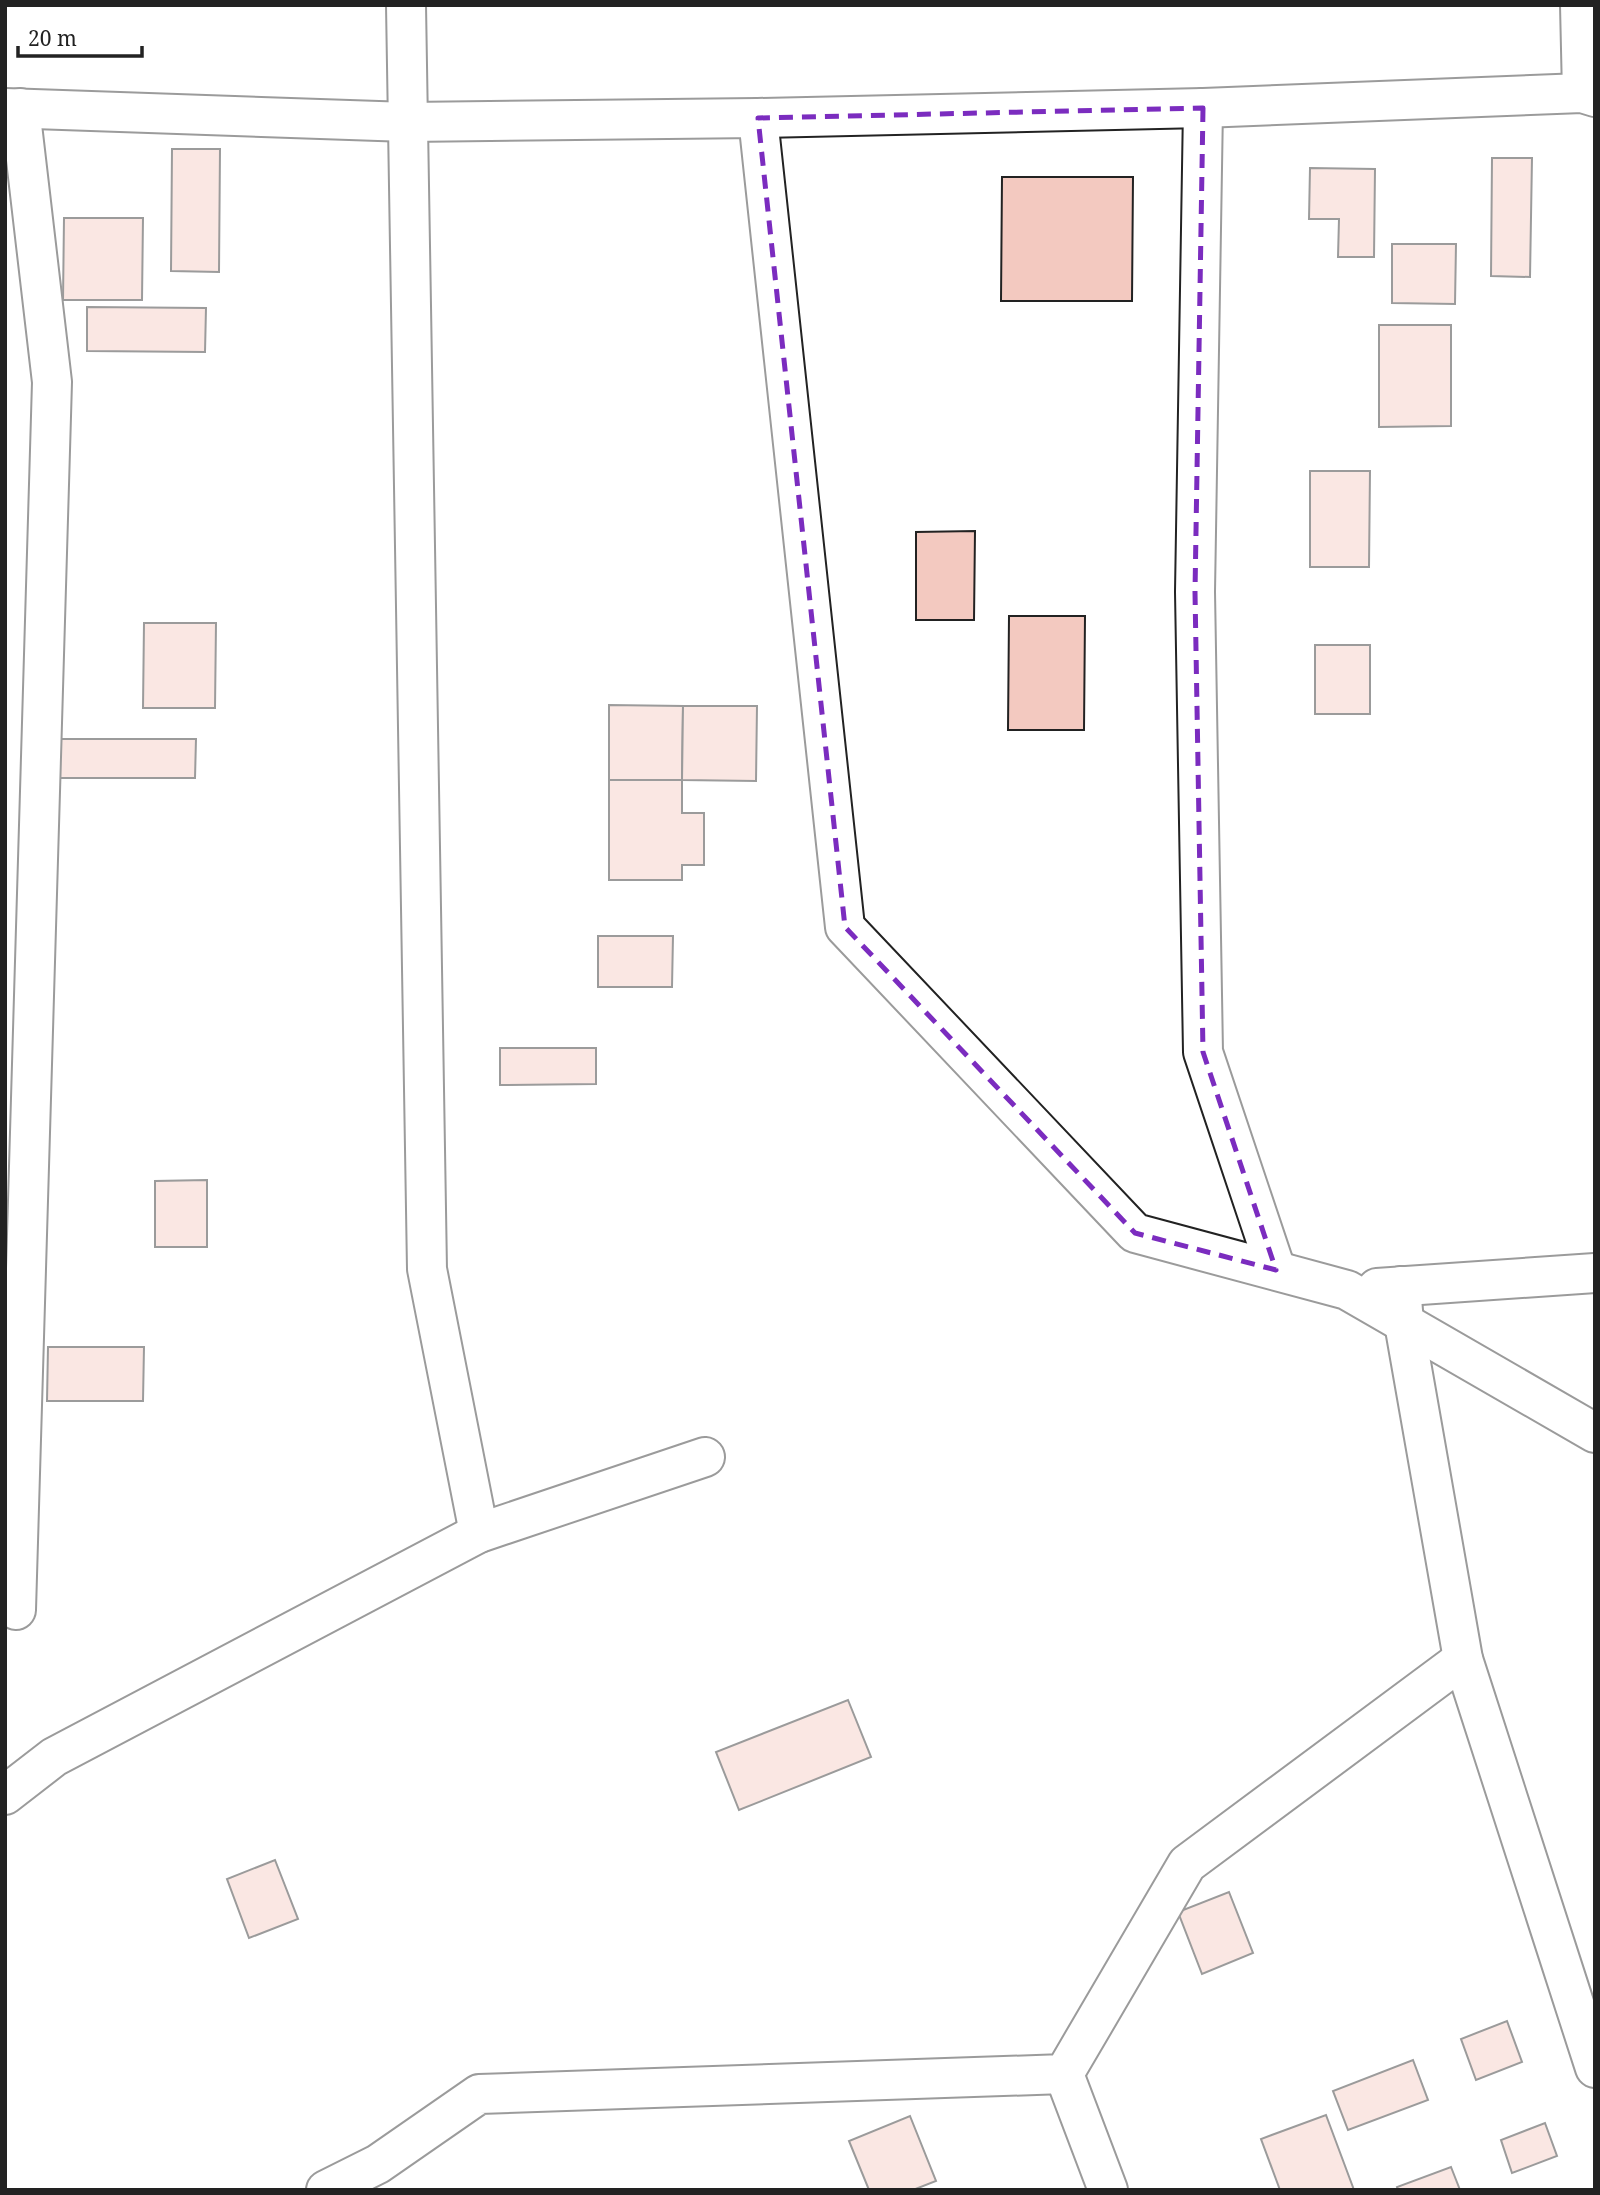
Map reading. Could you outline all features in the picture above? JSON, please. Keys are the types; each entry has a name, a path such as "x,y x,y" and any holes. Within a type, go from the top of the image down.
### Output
{"street":[{"path":"406,5 427,1269 479,1533"},
{"path":"16,1610 52,382 12,108 408,122 758,118 1203,108 1588,95 1580,5"},
{"path":"1203,108 1195,592 1203,1052 1276,1270"},
{"path":"758,118 845,927 1135,1233 1347,1290 1595,1433"},
{"path":"1347,1290 1595,1273"},
{"path":"1401,1286 1405,1323 1463,1659 1595,2068"},
{"path":"5,1795 54,1757 479,1533 705,1457"},
{"path":"1064,2074 1187,1864 1463,1659"},
{"path":"326,2190 378,2164 480,2094 1064,2074"},
{"path":"1064,2074 1108,2190"}],"highlighted area":[{"path":"1203,108 1195,592 1203,1052 1276,1270 1135,1233 845,927 758,118"}],"building":[{"path":"172,149 220,149 219,272 171,271"},
{"path":"1492,158 1532,158 1530,277 1491,276"},
{"path":"1310,168 1375,169 1374,257 1338,257 1339,219 1309,219"},
{"path":"1002,177 1133,177 1132,301 1001,301"},
{"path":"64,218 143,218 142,300 63,300"},
{"path":"1392,244 1456,244 1455,304 1392,303"},
{"path":"87,307 206,308 205,352 87,351"},
{"path":"1379,325 1451,325 1451,426 1379,427"},
{"path":"1310,471 1370,471 1369,567 1310,567"},
{"path":"975,531 974,620 916,620 916,532"},
{"path":"1009,616 1085,616 1084,730 1008,730"},
{"path":"144,623 216,623 215,708 143,708"},
{"path":"1315,645 1370,645 1370,714 1315,714"},
{"path":"609,705 683,706 682,780 609,780"},
{"path":"683,706 757,706 756,781 682,780"},
{"path":"59,739 196,739 195,778 59,778"},
{"path":"609,780 682,780 682,813 704,813 704,865 682,865 682,880 609,880"},
{"path":"598,936 673,936 672,987 598,987"},
{"path":"500,1048 596,1048 596,1084 500,1085"},
{"path":"207,1180 207,1247 155,1247 155,1181"},
{"path":"48,1347 144,1347 143,1401 47,1401"},
{"path":"848,1700 871,1757 739,1810 716,1752"},
{"path":"275,1860 298,1919 249,1938 227,1879"},
{"path":"1229,1892 1253,1953 1202,1974 1178,1912"},
{"path":"1507,2021 1522,2062 1476,2080 1461,2039"},
{"path":"1413,2060 1428,2100 1348,2130 1333,2091"},
{"path":"1326,2115 1354,2190 1280,2190 1261,2139"},
{"path":"910,2116 936,2181 913,2190 869,2190 849,2141"},
{"path":"1545,2123 1557,2156 1512,2173 1501,2140"},
{"path":"1451,2167 1460,2190 1398,2190 1397,2187"}]}
